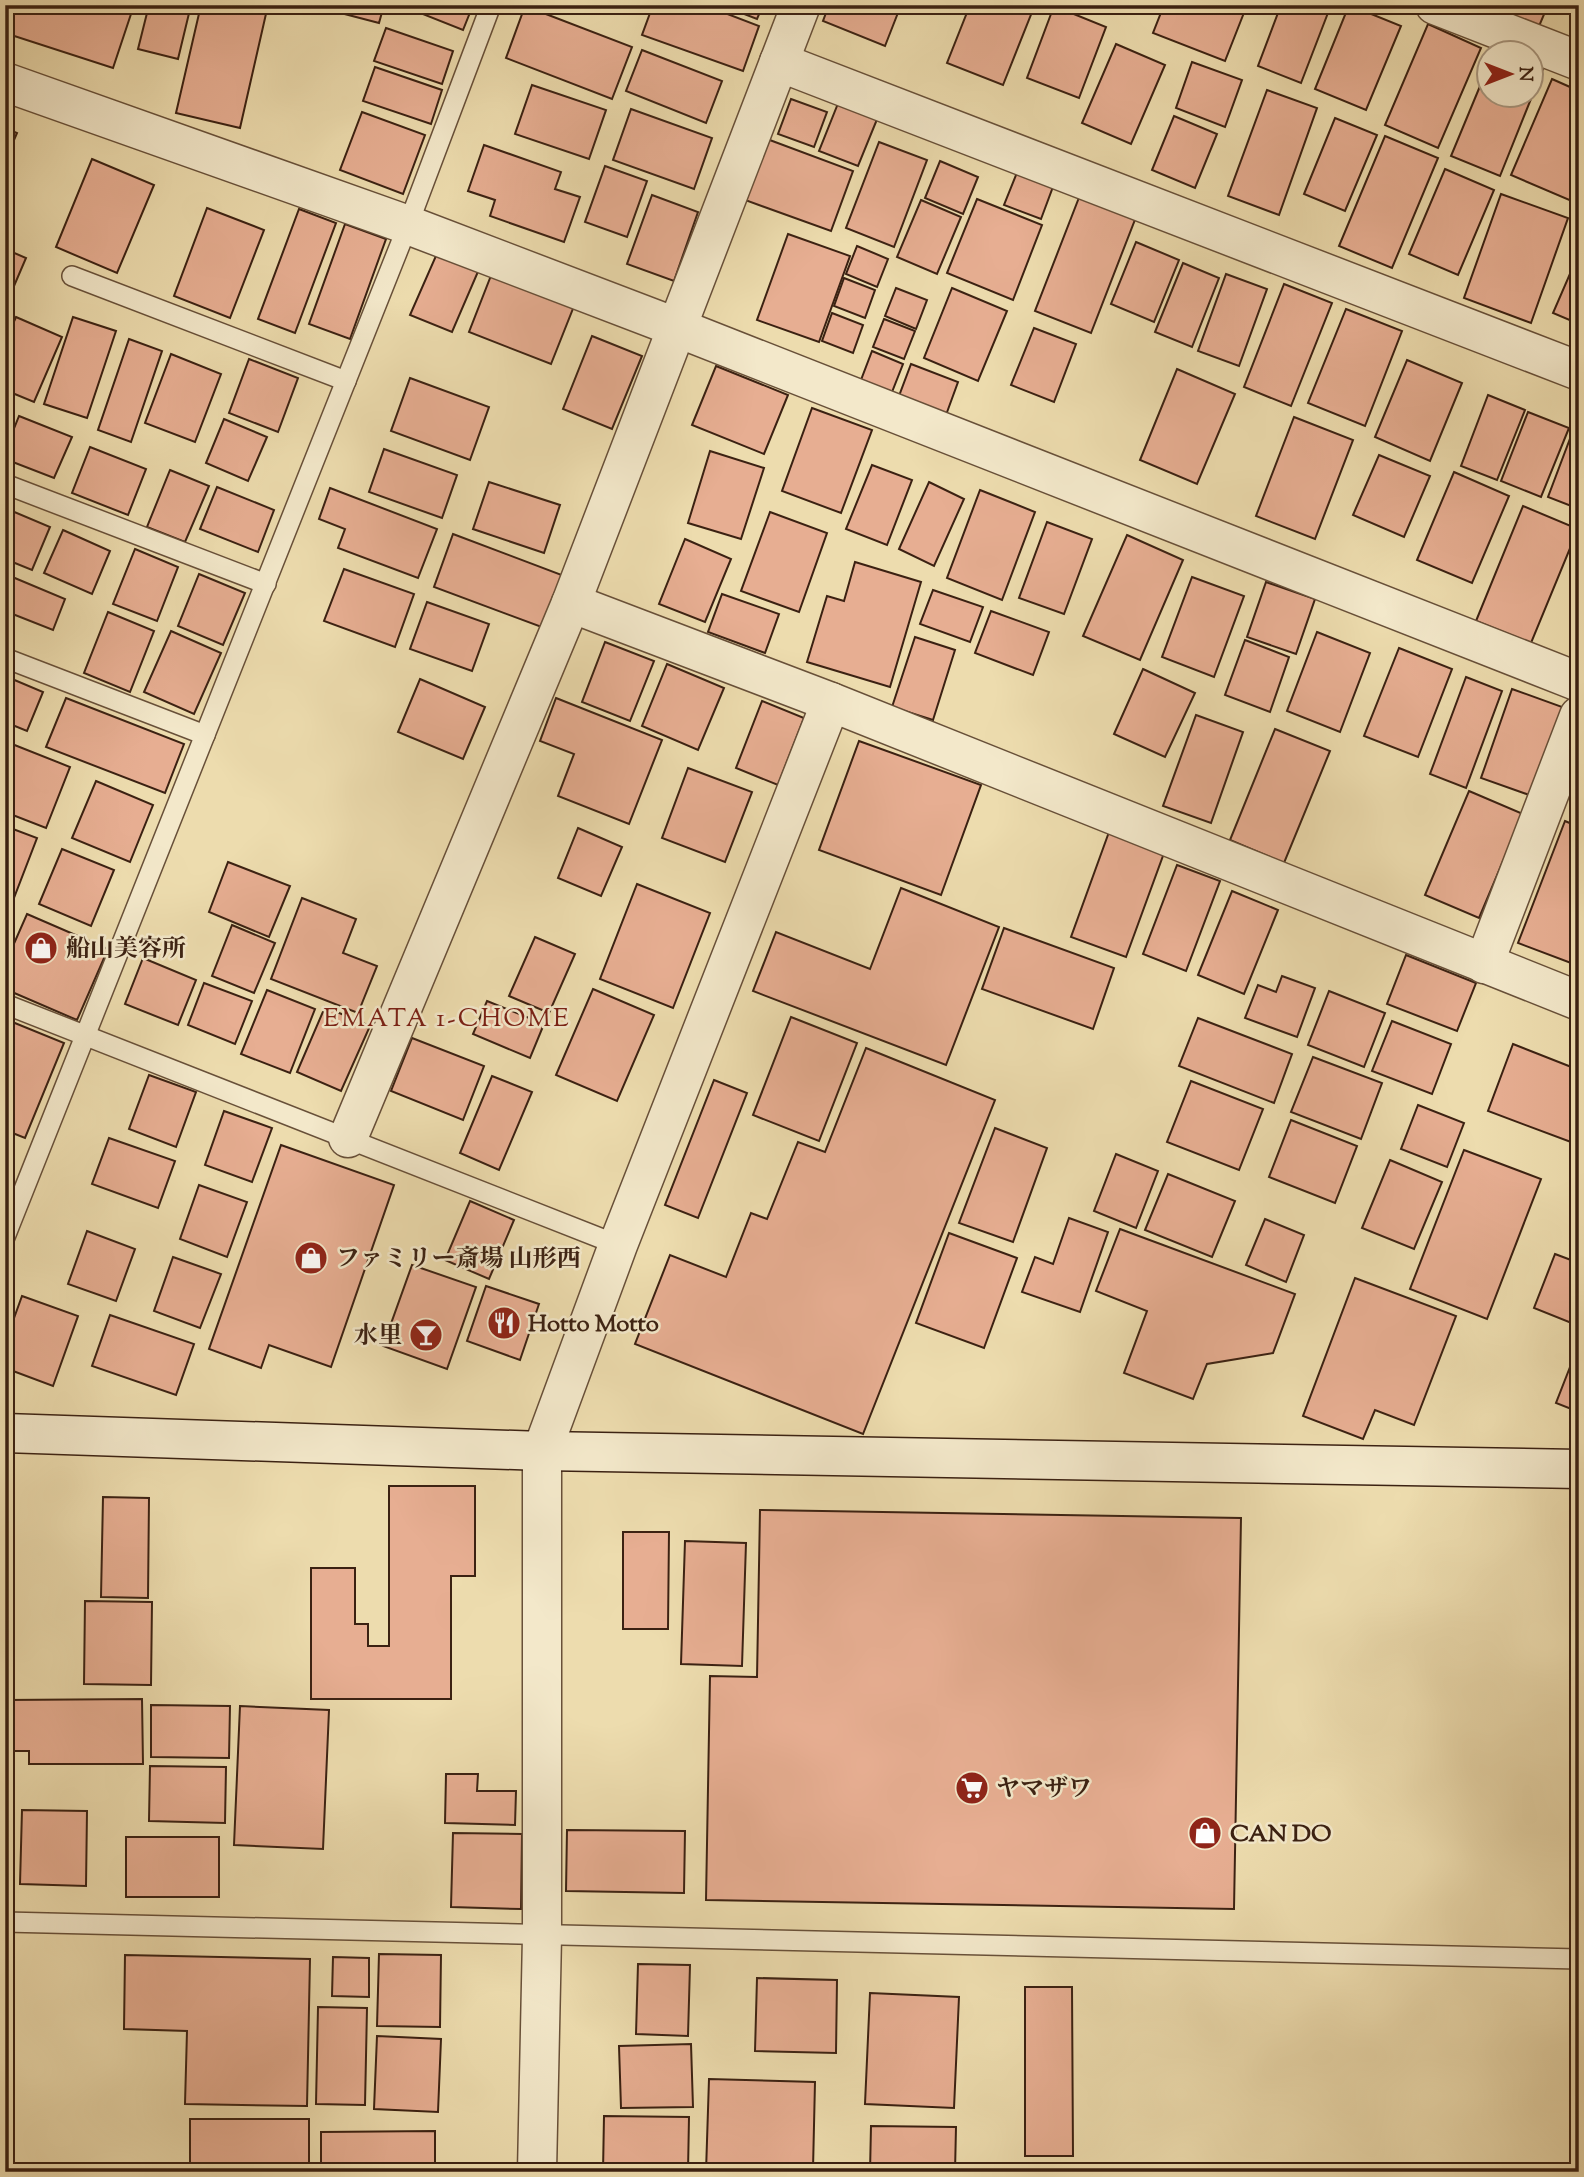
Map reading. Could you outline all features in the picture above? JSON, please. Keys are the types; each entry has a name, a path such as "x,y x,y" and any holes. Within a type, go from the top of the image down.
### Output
{"street":[{"path":"348,1138 571,603 801,5"},
{"path":"1435,5 1579,61"},
{"path":"779,62 1579,371"},
{"path":"5,82 408,225 678,328 1579,682"},
{"path":"571,603 831,702 1579,1001"},
{"path":"537,2172 542,1936 542,1451 618,1245 831,702"},
{"path":"1484,964 1579,716"},
{"path":"5,1433 542,1451 1579,1469"}],"lane":[{"path":"5,1237 408,225 491,5"},
{"path":"72,276 346,381"},
{"path":"5,484 265,584"},
{"path":"5,658 205,734"},
{"path":"5,1004 618,1245"},
{"path":"5,1922 1579,1959"}],"building":[{"path":"5,5 134,5 113,68 5,33"},
{"path":"149,5 191,5 178,59 138,49"},
{"path":"201,5 268,5 240,128 176,113"},
{"path":"310,5 384,5 379,23"},
{"path":"411,5 473,5 463,30 410,9"},
{"path":"653,5 704,5 759,26 743,71 642,35"},
{"path":"721,5 763,5 757,19"},
{"path":"829,5 901,5 885,46 823,21"},
{"path":"970,5 1034,7 1003,85 947,63"},
{"path":"1164,5 1247,5 1225,61 1153,33"},
{"path":"1281,5 1331,5 1301,83 1258,66"},
{"path":"1349,5 1401,26 1366,110 1315,89"},
{"path":"1491,5 1548,5 1537,31 1489,11"},
{"path":"525,6 632,47 612,99 506,58"},
{"path":"1054,6 1106,27 1079,98 1027,78"},
{"path":"1428,24 1476,46 1476,60 1438,148 1385,125"},
{"path":"386,28 453,51 442,84 374,61"},
{"path":"1116,44 1165,65 1131,144 1082,123"},
{"path":"642,50 722,81 706,123 626,91"},
{"path":"1192,62 1242,80 1225,127 1176,108"},
{"path":"375,67 442,90 431,124 363,101"},
{"path":"1552,79 1579,91 1579,191 1574,202 1511,175 1540,108 1546,108 1546,93"},
{"path":"532,85 606,110 589,159 515,134"},
{"path":"1267,90 1317,108 1279,215 1228,196"},
{"path":"841,96 880,112 858,166 819,151"},
{"path":"1476,96 1476,108 1527,108 1500,176 1451,156"},
{"path":"791,99 827,112 814,147 778,134"},
{"path":"631,109 712,138 694,189 613,160"},
{"path":"362,112 425,135 403,194 340,170"},
{"path":"1174,116 1217,134 1195,188 1152,170"},
{"path":"1335,118 1377,135 1345,211 1304,194"},
{"path":"5,128 17,133 5,161"},
{"path":"1385,136 1438,158 1392,268 1339,246"},
{"path":"767,139 853,171 831,231 745,200"},
{"path":"879,142 927,160 894,247 846,228"},
{"path":"484,145 561,172 555,189 580,197 564,242 490,216 495,200 468,191"},
{"path":"92,159 154,185 117,273 56,247"},
{"path":"940,161 978,177 963,214 925,198"},
{"path":"605,166 647,181 627,237 585,222"},
{"path":"1445,169 1494,190 1458,275 1409,254"},
{"path":"1018,170 1054,184 1041,219 1004,205"},
{"path":"1501,194 1568,218 1531,323 1464,298"},
{"path":"652,195 698,212 674,281 627,264"},
{"path":"1080,195 1136,217 1091,333 1035,311"},
{"path":"977,199 1042,225 1013,300 947,273"},
{"path":"921,200 961,217 937,274 897,257"},
{"path":"207,208 264,230 230,318 174,296"},
{"path":"299,209 336,223 295,333 258,319"},
{"path":"345,224 386,239 350,339 309,324"},
{"path":"788,234 850,256 819,342 757,320"},
{"path":"1136,242 1179,260 1154,322 1111,304"},
{"path":"857,246 888,259 877,287 846,274"},
{"path":"5,249 26,258 5,307"},
{"path":"439,249 480,267 452,332 410,315"},
{"path":"1579,253 1579,324 1553,313"},
{"path":"1183,263 1219,278 1192,347 1155,332"},
{"path":"492,273 574,306 551,364 469,332"},
{"path":"1226,274 1267,289 1239,366 1198,351"},
{"path":"844,278 875,290 865,318 834,306"},
{"path":"1284,284 1332,303 1291,406 1244,387"},
{"path":"896,288 927,300 916,329 885,316"},
{"path":"952,288 1007,311 978,381 924,358"},
{"path":"1346,309 1402,331 1365,426 1308,403"},
{"path":"832,313 863,325 853,353 822,341"},
{"path":"16,317 62,337 34,402 5,390 5,342"},
{"path":"73,317 116,331 87,418 44,404"},
{"path":"884,319 915,331 904,359 873,347"},
{"path":"1034,328 1076,344 1054,402 1011,385"},
{"path":"592,336 642,356 612,429 563,409"},
{"path":"129,339 162,351 131,442 98,430"},
{"path":"872,351 903,364 892,392 861,380"},
{"path":"171,354 221,374 195,442 145,423"},
{"path":"249,359 298,378 278,432 229,413"},
{"path":"1407,360 1462,383 1430,461 1375,437"},
{"path":"911,364 958,382 946,415 899,396"},
{"path":"716,366 788,395 764,454 692,425"},
{"path":"1177,369 1235,394 1197,484 1140,460"},
{"path":"410,378 489,407 470,460 391,431"},
{"path":"1488,395 1525,410 1497,480 1461,466"},
{"path":"812,408 872,430 841,513 782,491"},
{"path":"1528,412 1569,428 1541,497 1501,481"},
{"path":"19,416 72,437 54,478 5,459 5,451"},
{"path":"1294,417 1353,440 1315,539 1256,516"},
{"path":"224,419 267,437 248,481 206,463"},
{"path":"1571,436 1579,439 1579,509 1548,497"},
{"path":"90,447 146,469 128,515 72,493"},
{"path":"384,449 457,475 442,518 369,492"},
{"path":"710,451 764,468 741,539 688,523"},
{"path":"1379,455 1430,476 1404,537 1353,515"},
{"path":"872,465 912,480 887,545 846,529"},
{"path":"170,470 209,486 185,542 147,527"},
{"path":"1454,472 1509,496 1472,583 1417,560"},
{"path":"489,482 560,505 544,553 473,529"},
{"path":"929,482 964,499 934,566 899,549"},
{"path":"217,487 274,510 258,552 200,529"},
{"path":"330,488 437,529 418,578 338,548 345,529 319,519"},
{"path":"980,490 1035,512 1002,600 947,578"},
{"path":"1523,506 1578,529 1531,643 1476,621"},
{"path":"5,508 50,527 32,570 5,559"},
{"path":"770,512 827,533 799,612 741,591"},
{"path":"1047,522 1092,539 1064,614 1019,598"},
{"path":"63,530 110,551 92,594 44,573"},
{"path":"453,534 567,577 547,629 434,587"},
{"path":"1127,535 1183,560 1140,660 1083,636"},
{"path":"685,539 731,559 705,622 659,604"},
{"path":"135,549 178,567 157,621 113,604"},
{"path":"855,562 921,582 890,687 807,662 827,596 844,601"},
{"path":"344,569 414,594 395,647 324,621"},
{"path":"199,574 245,593 223,645 178,626"},
{"path":"10,576 65,599 53,630 5,611 5,588"},
{"path":"1192,577 1244,596 1214,677 1162,657"},
{"path":"1266,582 1315,599 1296,654 1247,637"},
{"path":"933,590 983,607 970,642 920,624"},
{"path":"722,594 779,614 765,653 708,632"},
{"path":"427,602 489,624 472,671 410,649"},
{"path":"991,611 1049,632 1033,675 975,653"},
{"path":"108,612 154,631 130,692 84,673"},
{"path":"171,631 221,653 194,714 144,692"},
{"path":"1317,632 1370,653 1340,732 1287,711"},
{"path":"915,637 955,650 933,720 892,707"},
{"path":"1245,640 1289,657 1270,712 1225,695"},
{"path":"605,642 654,661 630,721 582,702"},
{"path":"1399,648 1452,669 1418,757 1364,736"},
{"path":"667,664 724,688 698,750 642,726"},
{"path":"1143,669 1195,693 1165,757 1114,734"},
{"path":"5,676 43,692 27,731 5,722"},
{"path":"1466,677 1502,691 1466,788 1430,774"},
{"path":"420,679 485,707 463,759 398,732"},
{"path":"1512,689 1565,708 1535,797 1481,778"},
{"path":"66,698 184,744 165,793 46,747"},
{"path":"556,698 662,740 629,824 558,796 574,754 540,741"},
{"path":"762,701 804,718 778,785 736,768"},
{"path":"1196,715 1243,732 1211,823 1163,806"},
{"path":"1275,729 1330,751 1284,863 1230,840"},
{"path":"859,741 981,785 941,895 819,850"},
{"path":"12,744 70,767 46,828 5,812 5,761"},
{"path":"688,768 752,792 725,862 662,838"},
{"path":"96,781 153,805 130,862 72,838"},
{"path":"1469,791 1523,814 1479,918 1425,895"},
{"path":"1565,821 1579,827 1579,966 1518,943"},
{"path":"5,826 37,838 12,903 5,901"},
{"path":"578,828 622,847 601,896 558,878"},
{"path":"1109,832 1164,853 1126,957 1071,937"},
{"path":"62,849 114,870 91,926 39,904"},
{"path":"228,862 290,886 269,937 209,912"},
{"path":"1177,865 1220,881 1186,971 1143,954"},
{"path":"637,884 710,913 673,1008 600,979"},
{"path":"901,888 999,927 946,1065 753,991 776,932 870,969"},
{"path":"1232,891 1278,910 1244,994 1198,975"},
{"path":"302,898 356,919 343,953 377,966 358,1013 271,979"},
{"path":"27,914 108,949 77,1020 5,989 5,964"},
{"path":"232,925 275,943 254,993 212,976"},
{"path":"1004,928 1114,968 1093,1029 982,989"},
{"path":"535,937 575,954 549,1013 509,996"},
{"path":"1406,955 1476,983 1457,1031 1387,1004"},
{"path":"143,958 196,980 178,1025 125,1004"},
{"path":"1282,976 1315,988 1297,1037 1245,1018 1258,985 1276,992"},
{"path":"204,983 252,1001 235,1044 188,1025"},
{"path":"593,989 654,1015 617,1101 556,1075"},
{"path":"267,990 315,1009 290,1073 241,1054"},
{"path":"1329,991 1385,1013 1364,1067 1308,1045"},
{"path":"487,1001 544,1024 530,1058 473,1034"},
{"path":"325,1007 370,1026 341,1091 297,1072"},
{"path":"791,1017 857,1043 819,1141 753,1115"},
{"path":"1198,1018 1292,1054 1274,1103 1179,1066"},
{"path":"5,1019 64,1043 25,1138 5,1130"},
{"path":"1392,1021 1451,1044 1432,1094 1372,1071"},
{"path":"412,1038 484,1066 463,1120 391,1091"},
{"path":"1513,1044 1579,1070 1579,1145 1488,1111"},
{"path":"866,1048 995,1100 863,1434 635,1344 670,1255 726,1277 751,1213 767,1219 798,1142 825,1152"},
{"path":"1313,1057 1382,1083 1361,1139 1291,1112"},
{"path":"149,1075 196,1092 176,1147 129,1129"},
{"path":"492,1076 532,1092 499,1170 460,1153"},
{"path":"714,1080 747,1093 698,1218 665,1205"},
{"path":"1191,1081 1263,1109 1239,1170 1167,1142"},
{"path":"1418,1105 1464,1123 1447,1167 1401,1149"},
{"path":"224,1111 272,1128 252,1182 205,1165"},
{"path":"1291,1120 1357,1146 1335,1203 1269,1177"},
{"path":"995,1128 1047,1148 1013,1242 959,1223"},
{"path":"109,1138 175,1161 158,1208 92,1184"},
{"path":"281,1145 394,1185 331,1367 269,1345 261,1368 209,1349"},
{"path":"1464,1150 1541,1179 1487,1319 1410,1289"},
{"path":"1116,1154 1158,1171 1136,1228 1094,1211"},
{"path":"1390,1160 1442,1182 1414,1249 1362,1228"},
{"path":"1168,1174 1235,1201 1212,1257 1145,1230"},
{"path":"199,1185 247,1202 227,1257 180,1239"},
{"path":"470,1201 514,1220 489,1279 445,1260"},
{"path":"1069,1218 1108,1232 1080,1312 1022,1292 1035,1257 1053,1264"},
{"path":"1265,1219 1304,1235 1286,1282 1246,1265"},
{"path":"1120,1229 1295,1294 1273,1353 1207,1364 1193,1399 1124,1373 1147,1311 1096,1291"},
{"path":"87,1231 135,1249 116,1301 68,1284"},
{"path":"949,1233 1017,1258 984,1348 916,1323"},
{"path":"1555,1254 1579,1263 1579,1326 1534,1308"},
{"path":"173,1257 221,1274 200,1328 154,1311"},
{"path":"412,1265 476,1287 447,1369 383,1346"},
{"path":"1355,1278 1456,1316 1414,1425 1375,1410 1363,1439 1303,1416"},
{"path":"486,1286 539,1304 520,1360 467,1341"},
{"path":"22,1296 78,1316 53,1386 5,1368 5,1343"},
{"path":"110,1315 194,1344 176,1395 92,1366"},
{"path":"1579,1344 1579,1412 1556,1403"},
{"path":"389,1486 475,1486 475,1576 451,1576 451,1699 311,1699 311,1568 355,1568 355,1624 368,1624 368,1646 389,1646"},
{"path":"103,1497 149,1498 148,1598 101,1597"},
{"name":"ヤマザワ","path":"760,1510 1241,1518 1234,1909 706,1900 710,1676 757,1677"},
{"path":"623,1532 669,1532 668,1629 623,1629"},
{"path":"685,1541 746,1543 742,1666 681,1664"},
{"path":"85,1601 152,1602 151,1685 84,1684"},
{"path":"142,1699 143,1764 29,1764 29,1751 5,1751 5,1700"},
{"path":"151,1705 230,1706 229,1758 151,1757"},
{"path":"240,1706 329,1710 323,1849 234,1845"},
{"path":"150,1766 226,1767 225,1823 149,1821"},
{"path":"446,1774 478,1774 477,1791 516,1791 515,1825 445,1823"},
{"path":"22,1810 87,1811 86,1886 20,1884"},
{"path":"567,1830 685,1831 684,1893 566,1891"},
{"path":"453,1833 522,1834 521,1909 451,1907"},
{"path":"126,1837 219,1837 219,1897 126,1897"},
{"path":"379,1954 441,1955 440,2027 377,2026"},
{"path":"125,1955 310,1959 307,2106 185,2104 187,2031 124,2029"},
{"path":"333,1957 369,1958 369,1997 332,1996"},
{"path":"638,1964 690,1965 688,2036 636,2034"},
{"path":"757,1978 837,1980 836,2053 755,2051"},
{"path":"1025,1987 1072,1987 1073,2156 1025,2156"},
{"path":"870,1993 959,1997 954,2108 865,2104"},
{"path":"318,2007 367,2008 365,2105 316,2104"},
{"path":"377,2036 441,2039 438,2112 374,2109"},
{"path":"691,2044 693,2107 621,2108 619,2046"},
{"path":"709,2079 815,2082 813,2169 794,2169 794,2172 706,2172"},
{"path":"604,2116 689,2117 688,2172 603,2172"},
{"path":"190,2119 309,2119 309,2172 190,2172"},
{"path":"871,2126 956,2127 955,2172 870,2172"},
{"path":"435,2131 435,2172 321,2172 321,2132"},
{"path":"1013,2169 1071,2169 1071,2172 1012,2172"}],"place":[{"name":"船山美容所","path":"41,948"},
{"name":"ファミリー斎場 山形西","path":"311,1258"},
{"name":"Hotto Motto","path":"504,1323"},
{"name":"水里","path":"426,1335"},
{"name":"ヤマザワ","path":"972,1788"},
{"name":"CAN DO","path":"1205,1833"}],"district":[{"name":"EMATA 1-CHOME","path":"447,1017"}]}
